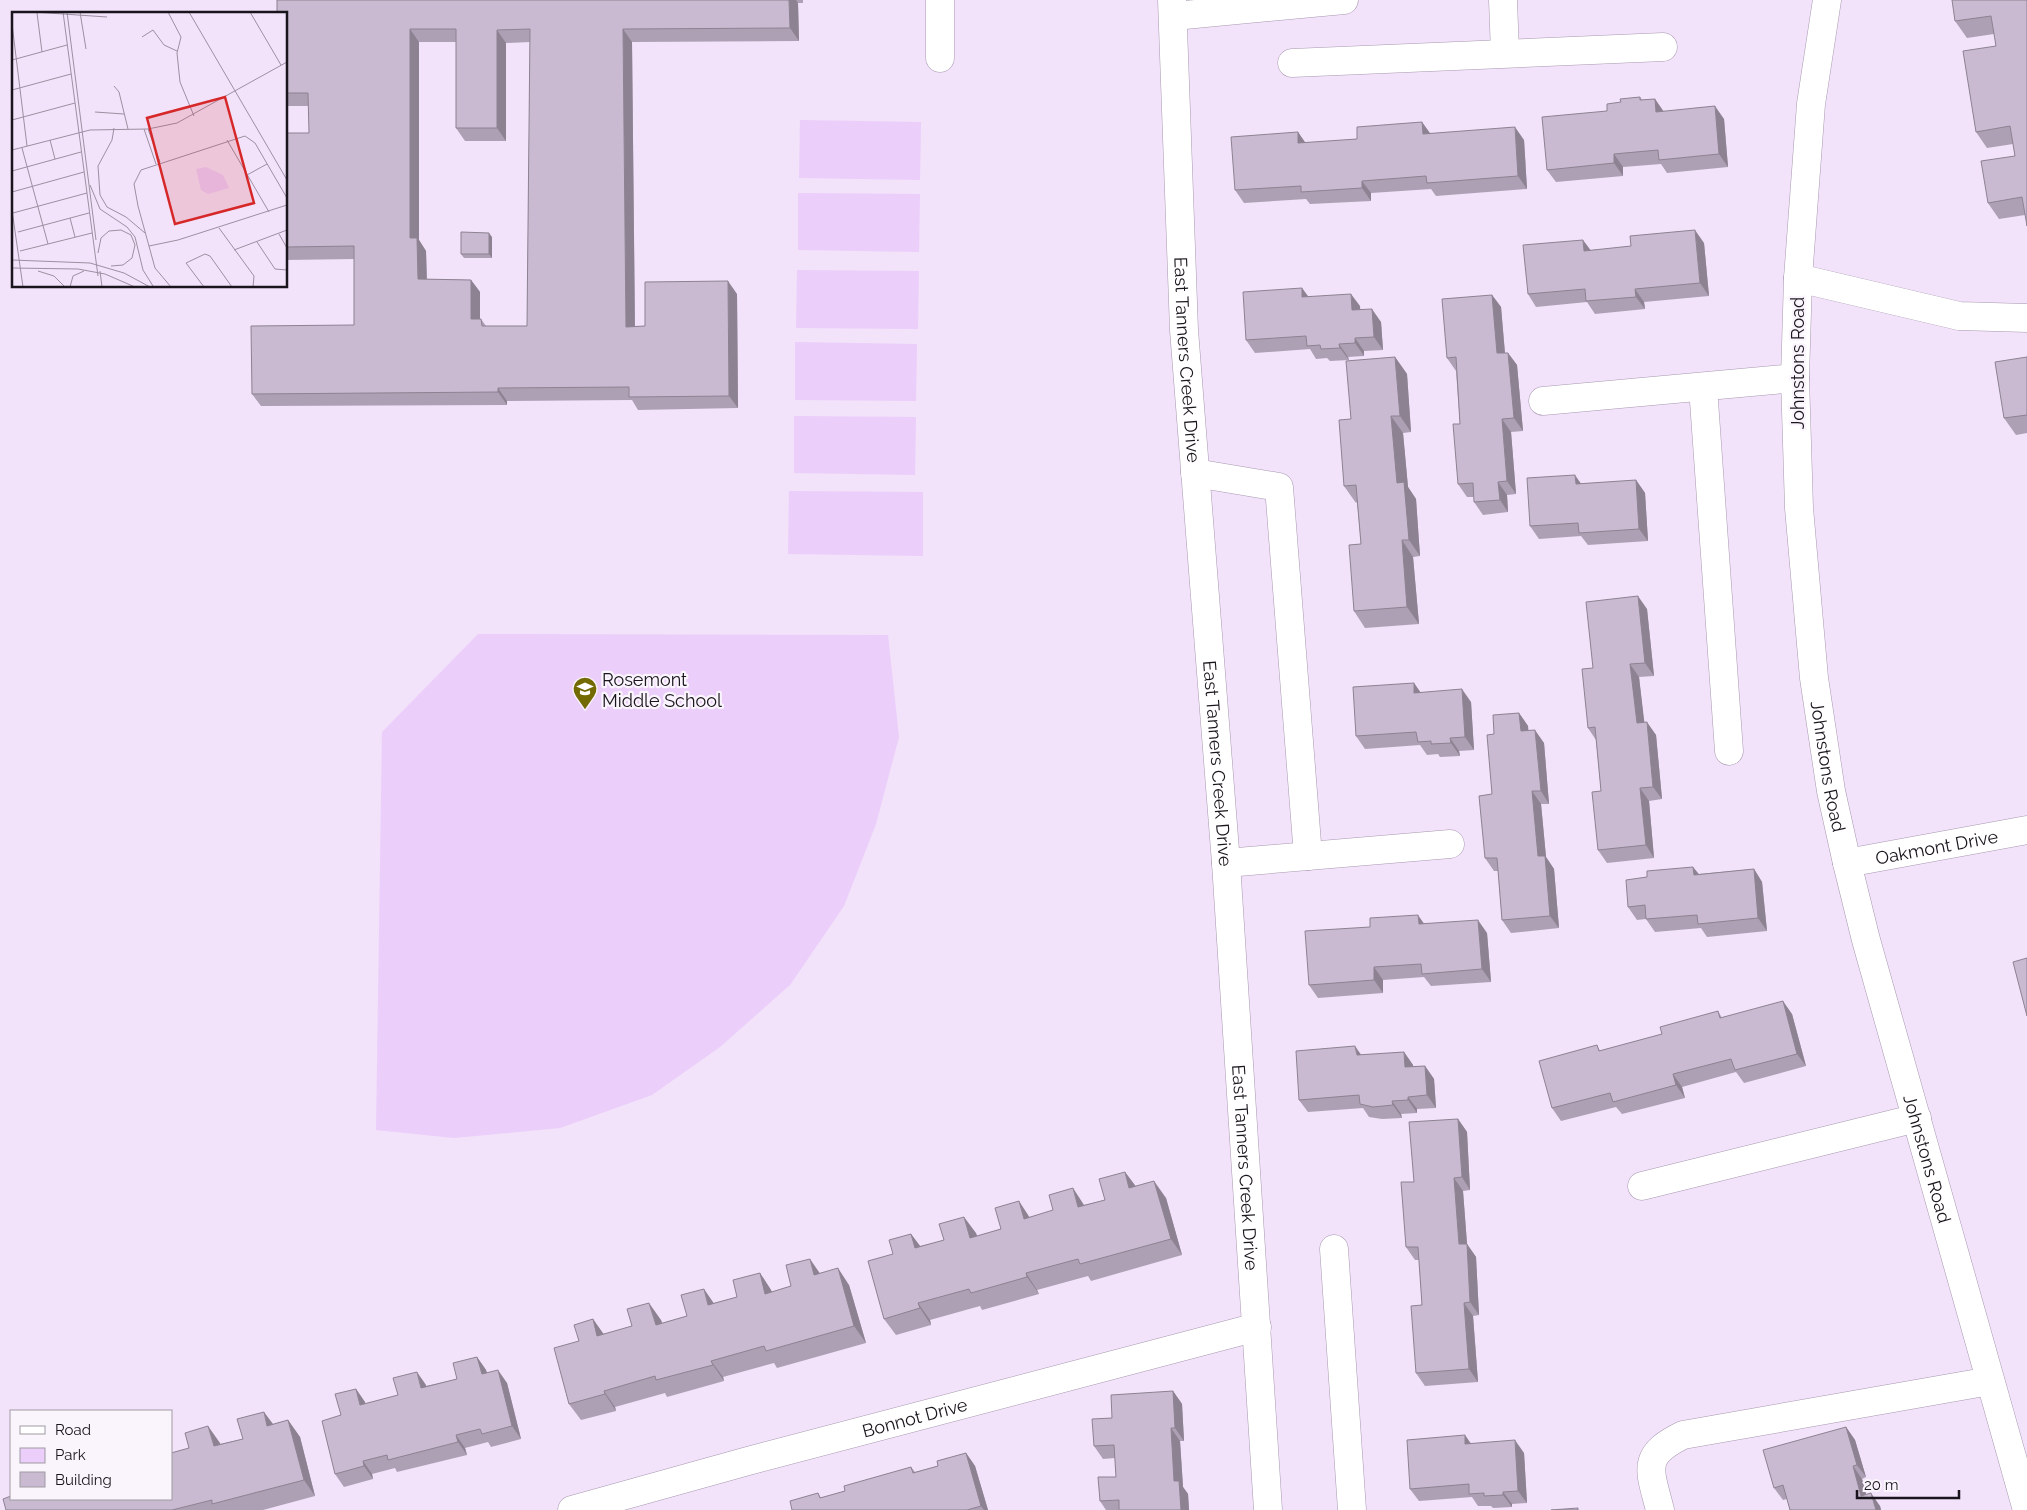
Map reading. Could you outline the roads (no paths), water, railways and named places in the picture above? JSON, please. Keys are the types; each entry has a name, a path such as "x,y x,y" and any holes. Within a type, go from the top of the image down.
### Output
{"street":[{"path":"940,0 940,58"},
{"path":"1173,8 1344,0"},
{"path":"1504,0 1505,53"},
{"name":"Johnstons Road","path":"1827,0 1811,104 1798,278 1795,378 1799,508 1814,678 1832,791 1846,863 2027,1510"},
{"name":"East Tanners Creek Drive","path":"1173,8 1184,330 1226,863 1268,1510"},
{"path":"1292,63 1663,47"},
{"path":"1798,278 1959,316 2027,318"},
{"path":"1543,401 1795,378"},
{"path":"1703,387 1729,751"},
{"path":"1195,473 1279,487 1308,856"},
{"name":"Oakmont Drive","path":"1846,863 2027,830"},
{"path":"1226,863 1450,844"},
{"path":"1642,1186 1917,1118"},
{"path":"1334,1249 1352,1510"},
{"name":"Bonnot Drive","path":"572,1510 757,1458 1257,1327"},
{"path":"1660,1510 1650,1468 1658,1451 1669,1442 1684,1435 1990,1381"}],"place":[{"name":"Rosemont Middle School","path":"585,710"}]}
